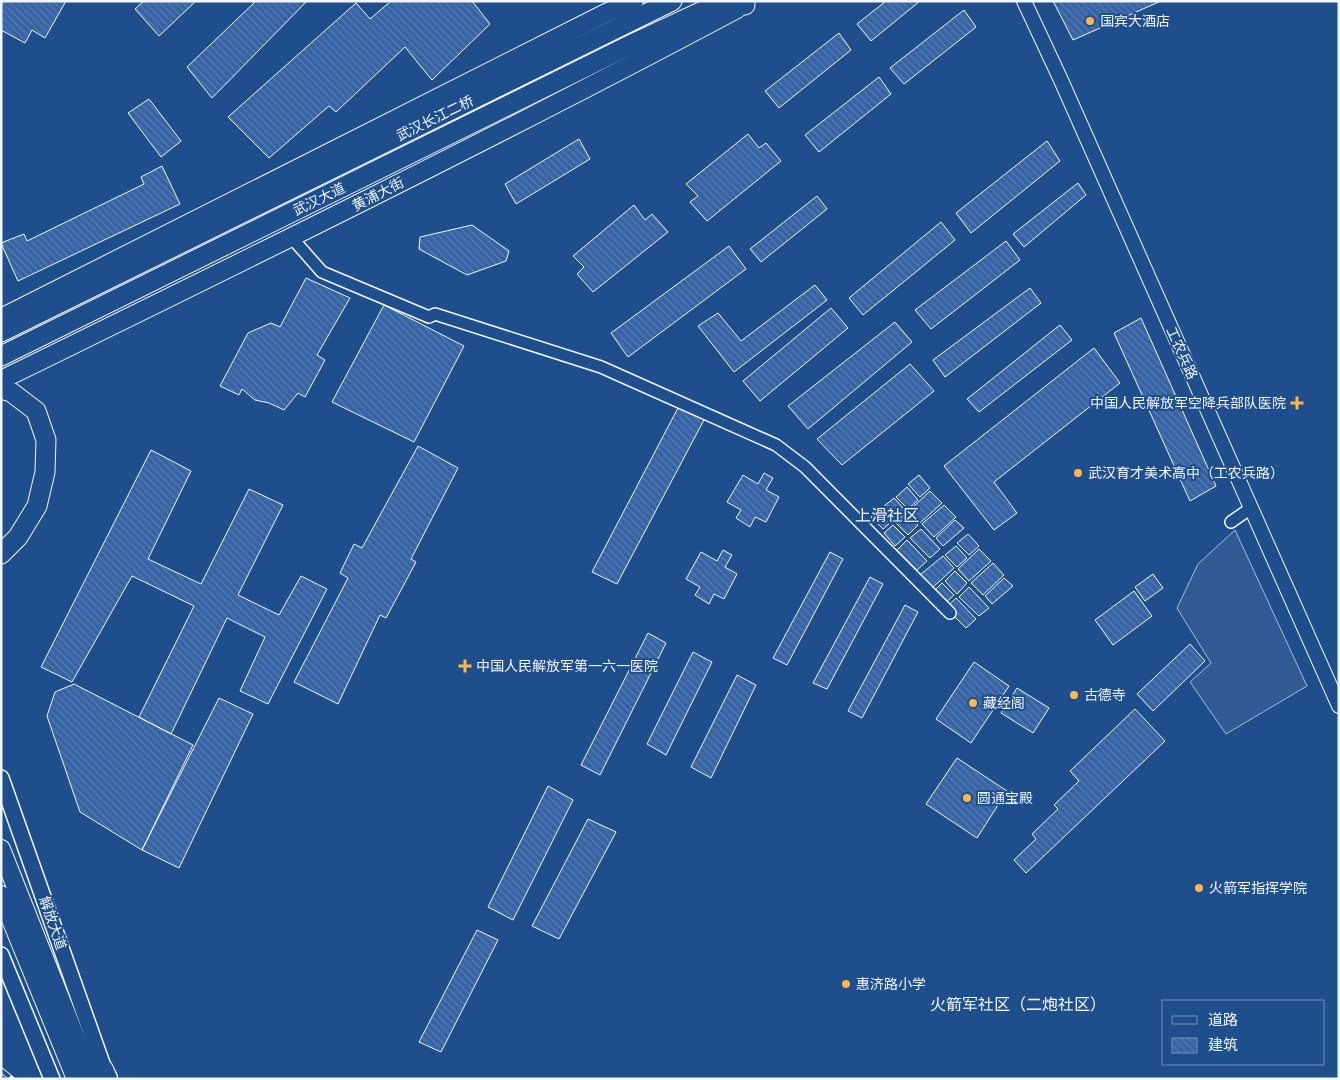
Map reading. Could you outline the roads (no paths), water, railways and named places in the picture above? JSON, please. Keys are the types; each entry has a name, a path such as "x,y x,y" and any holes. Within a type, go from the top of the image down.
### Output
{"highway":[{"path":"627,23 662,1"},
{"path":"627,23 672,1"},
{"path":"702,12 724,1"},
{"path":"702,12 748,3"},
{"name":"武汉大道","path":"1,356 636,42 702,12"},
{"name":"武汉长江二桥","path":"1,332 627,23"},
{"path":"1,389 11,392 36,411 46,440 45,472 37,506 18,538 1,554"}],"main road":[{"path":"1,318 606,13 634,1"},
{"name":"黄浦大街","path":"1,380 292,238 645,58 748,3"},
{"name":"解放大道","path":"1,778 103,1076"},
{"name":"解放大道","path":"1,849 103,1076"},
{"path":"1,895 76,1079"},
{"path":"1,955 52,1079"}],"street":[{"name":"工农兵路","path":"1024,1 1339,706"},
{"name":"工农兵路","path":"1032,1 1067,75 1339,688"},
{"path":"292,238 322,272 430,317 435,314 601,367 776,445 805,467 950,613"},
{"path":"1231,522 1251,508"}],"railway":[{"path":"1,1070 12,1079"}],"place":[{"name":"国宾大酒店","path":"1090,21"},
{"name":"中国人民解放军空降兵部队医院","path":"1297,403"},
{"name":"武汉育才美术高中（工农兵路）","path":"1078,473"},
{"name":"中国人民解放军第一六一医院","path":"465,666"},
{"name":"古德寺","path":"1074,695"},
{"name":"藏经阁","path":"973,703"},
{"name":"圆通宝殿","path":"967,798"},
{"name":"火箭军指挥学院","path":"1199,888"},
{"name":"惠济路小学","path":"846,984"}],"district":[{"name":"上滑社区","path":"887,515"},
{"name":"火箭军社区（二炮社区）","path":"1018,1004"}]}
